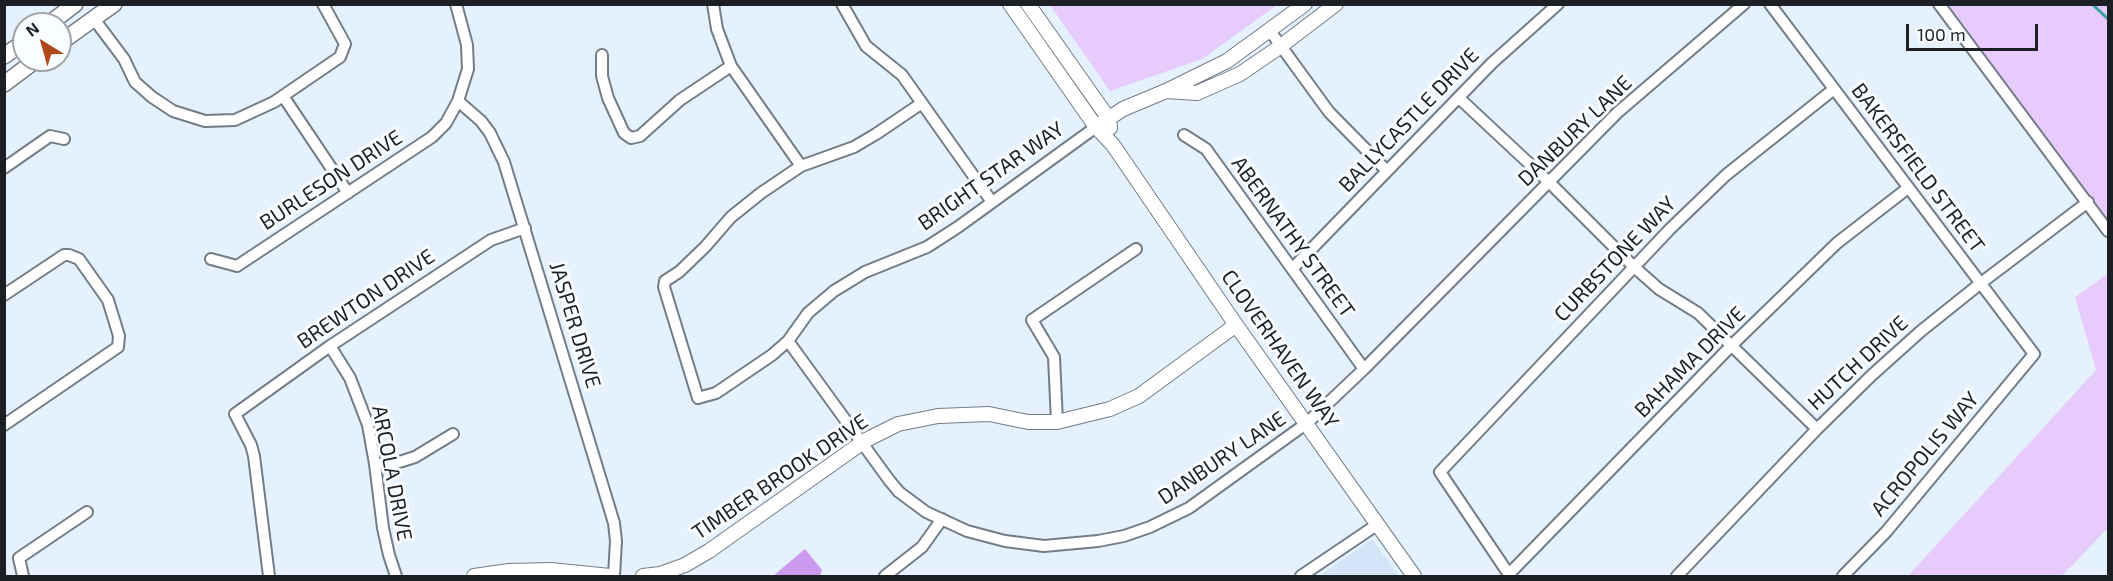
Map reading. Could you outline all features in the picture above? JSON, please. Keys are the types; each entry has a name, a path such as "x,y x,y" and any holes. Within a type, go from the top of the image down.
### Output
{"main road":[{"path":"82,4 94,19"},
{"path":"72,35 114,4"},
{"path":"4,84 20,72"}],"street":[{"path":"94,19 123,59 135,82 152,97 173,111 205,121 235,120 274,102 340,57 345,45 323,4"},
{"name":"BURLESON DRIVE","path":"211,259 237,266 432,137 446,123 458,101 468,69 467,45 456,4"},
{"path":"713,4 717,29 731,66 801,166 854,147 922,103"},
{"path":"842,4 866,46 902,75 992,202"},
{"name":"CLOVERHAVEN WAY","path":"1010,4 1095,127 1113,145 1236,325 1414,576"},
{"name":"CLOVERHAVEN WAY","path":"1028,4 1109,119 1113,145"},
{"name":"BRIGHT STAR WAY","path":"801,166 731,217 705,247 679,272 665,281 664,287 698,398 716,393 788,341 808,313 834,291 865,272 927,247 1095,127 1123,110 1227,61 1305,4"},
{"name":"BRIGHT STAR WAY","path":"1166,91 1197,93 1240,74 1336,4"},
{"name":"BALLYCASTLE DRIVE","path":"1292,269 1492,63 1558,4"},
{"name":"DANBURY LANE","path":"788,341 899,492 926,512 967,531 1005,541 1044,546 1124,536 1189,508 1307,423 1550,183 1617,113 1744,4"},
{"name":"BAKERSFIELD STREET","path":"1770,4 2034,354"},
{"path":"1939,4 2109,231"},
{"path":"1270,31 1329,112 1386,170"},
{"path":"602,55 602,76 608,98 624,134 631,138 640,136 680,100 731,66"},
{"name":"CURBSTONE WAY","path":"1510,575 1440,472 1633,266 1726,175 1834,89"},
{"path":"283,96 348,193"},
{"path":"1459,98 1550,183 1633,266 1659,289 1698,313 1817,429"},
{"name":"JASPER DRIVE","path":"458,101 481,122 490,134 504,162 614,524 616,541 612,576"},
{"name":"ABERNATHY STREET","path":"1184,135 1206,149 1364,369"},
{"path":"4,168 50,136 64,139"},
{"name":"BAHAMA DRIVE","path":"1510,575 1731,346 1837,243 1908,188"},
{"name":"HUTCH DRIVE","path":"1677,576 1817,429 1921,331 2088,202"},
{"name":"BREWTON DRIVE","path":"269,576 254,456 235,414 330,346 491,240 525,228"},
{"path":"1057,422 1054,357 1032,320 1136,249"},
{"path":"4,295 64,255 79,259 108,300 119,336 118,346 4,425"},
{"name":"TIMBER BROOK DRIVE","path":"643,576 660,574 685,565 709,551 863,443 898,424 938,416 989,414 1028,422 1057,422 1110,409 1139,396 1236,325"},
{"name":"ARCOLA DRIVE","path":"330,346 350,378 364,412 375,464 383,528 396,576"},
{"name":"ACROPOLIS WAY","path":"1843,576 1886,532 2034,354"},
{"path":"375,464 396,463 415,458 453,434"},
{"path":"23,576 19,558 87,512"},
{"path":"885,576 922,547 942,519"},
{"path":"1301,576 1378,524"},
{"path":"474,576 509,571 551,570 612,576"}],"shaded area":[{"path":"1050,5 1277,5 1202,59 1110,91"},
{"path":"1944,5 2108,5 2108,236"},
{"path":"2108,274 2108,528 2062,576 1908,576 2096,370 2075,297"},
{"path":"1372,539 1399,576 1319,576"},
{"path":"805,549 822,570 820,576 773,576"}],"waterway":[{"path":"2092,4 2108,19"}]}
